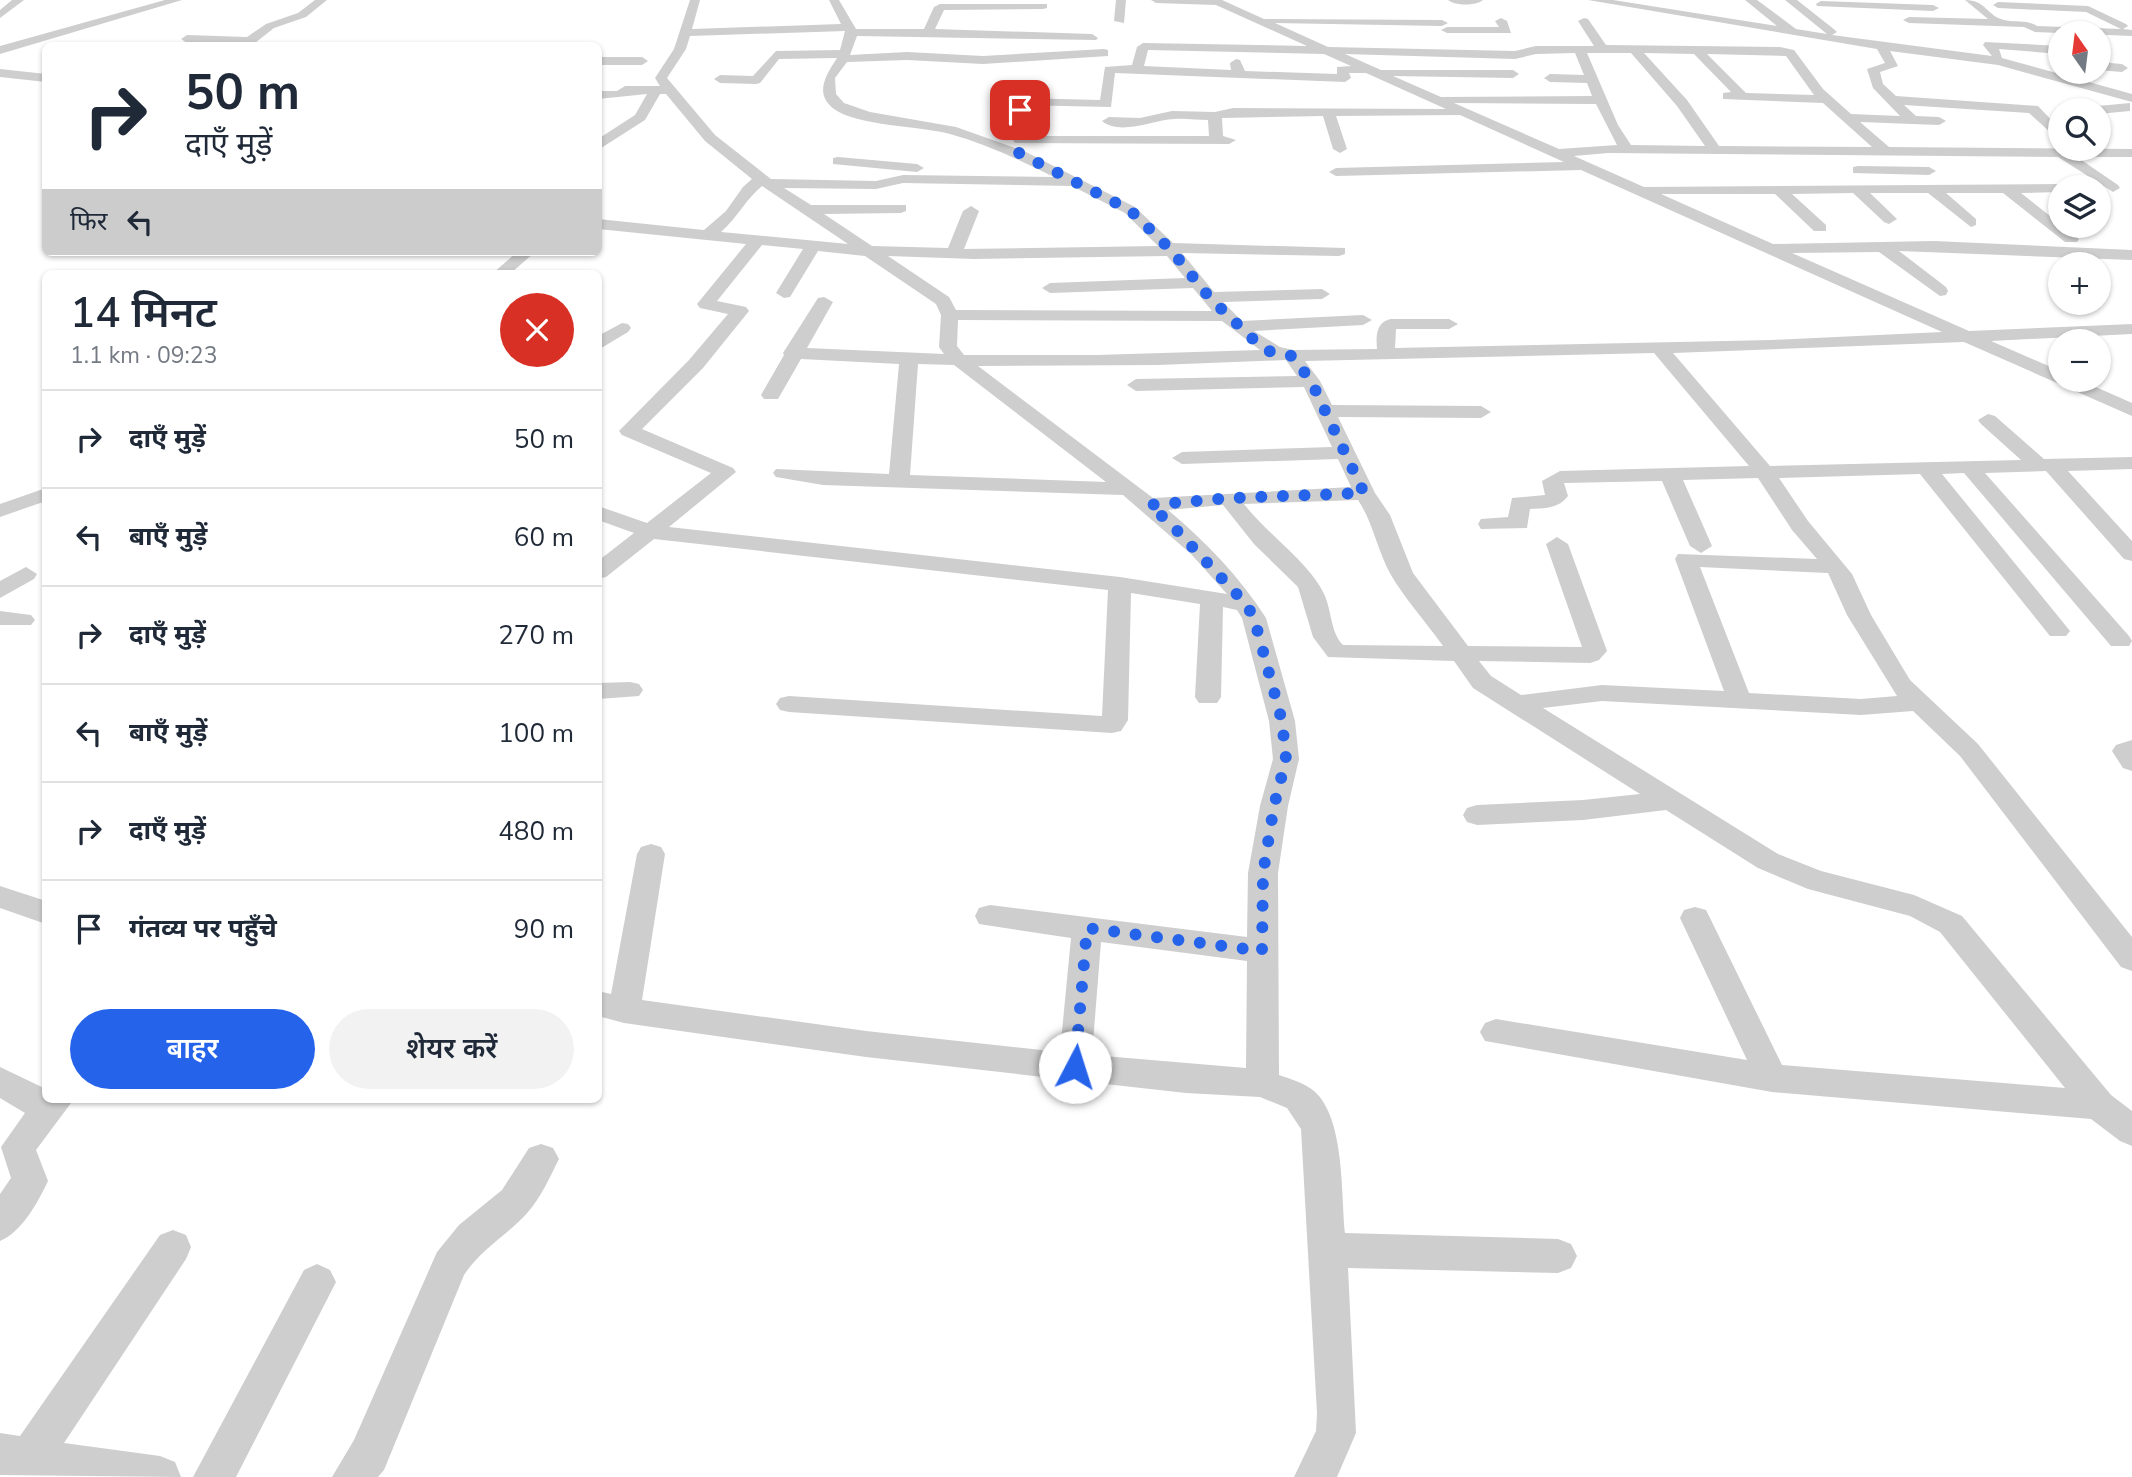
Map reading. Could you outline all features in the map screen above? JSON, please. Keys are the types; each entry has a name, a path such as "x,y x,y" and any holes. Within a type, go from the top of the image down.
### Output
{"street":[{"path":"0,15 19,0"},
{"path":"0,50 177,0"},
{"path":"247,42 270,26 302,15 322,0"},
{"path":"695,0 687,33 673,63 661,78 662,91 716,146 866,251 943,301 950,315 948,347 960,361 1169,522 1246,604 1254,618 1282,721 1286,759 1274,806 1263,873 1262,1083"},
{"path":"834,0 850,30 844,57 829,78 830,94 839,106 867,117 951,130 1222,140 1216,116"},
{"path":"1120,21 1121,0"},
{"path":"1156,0 1215,1 1372,70 1432,105 1469,113 2048,373"},
{"path":"1453,0 1478,0"},
{"path":"1592,0 1619,2 1731,23 1881,46 1928,42 2048,74"},
{"path":"1750,0 1793,33"},
{"path":"1790,0 1840,40"},
{"path":"1818,2 1887,3 1936,8 1944,14 1905,17"},
{"path":"1818,2 1839,21"},
{"path":"1973,2 2091,2 2127,30"},
{"path":"1973,2 1998,22"},
{"path":"920,55 932,51 932,32 940,7 1044,3 1041,21"},
{"path":"1887,3 1905,17 1928,42"},
{"path":"1371,5 1390,32 1406,32"},
{"path":"1432,6 1446,28"},
{"path":"1707,6 1731,23"},
{"path":"1259,21 1315,15 1507,32 1501,20"},
{"path":"1905,17 2026,24 2048,36"},
{"path":"1584,21 1602,49"},
{"path":"1727,50 1731,23"},
{"path":"2035,29 2048,30"},
{"path":"687,33 850,30 932,32 976,38 1055,35 1105,38"},
{"path":"909,33 907,45 920,55"},
{"path":"1055,35 1055,44 1061,53"},
{"path":"979,53 996,36"},
{"path":"187,39 231,42"},
{"path":"2111,41 2120,41"},
{"path":"1137,69 1143,47 1148,46 1515,55 1536,50 1634,49 1669,45 1696,49 1790,53 1805,77 1826,99 1886,152"},
{"path":"1999,59 1989,45 2048,49"},
{"path":"1881,46 1892,66 1875,68 1874,77 1890,100 1912,121"},
{"path":"1579,49 1611,125 1628,149"},
{"path":"1634,49 1682,103 1715,150"},
{"path":"1696,49 1735,96 1826,99"},
{"path":"720,79 756,80 776,55 920,55 964,65 1058,57 1061,53 1104,53"},
{"path":"1030,58 1019,77 1015,94 1019,102 1020,134 1059,173 1130,210 1171,249 1209,297 1257,343 1287,356 1311,381 1364,493 1379,515 1383,532 1402,574 1482,682 1768,861 1815,880 1900,902 1938,915 1951,924 2099,1105 2132,1131"},
{"path":"1999,59 2048,61"},
{"path":"602,61 642,61"},
{"path":"2111,67 2122,68"},
{"path":"1019,102 1106,104 1110,69 1178,73 1237,69 1352,88"},
{"path":"1364,113 1341,70 1513,74"},
{"path":"0,73 42,78"},
{"path":"1550,78 1592,79"},
{"path":"2083,84 2132,87"},
{"path":"2083,84 2131,102"},
{"path":"1092,120 1133,122 1172,115 1216,116 1245,88"},
{"path":"602,95 620,95 625,90 662,91"},
{"path":"602,143 639,117 662,91"},
{"path":"1231,100 1328,112 1364,113 1432,105 1601,100"},
{"path":"1890,100 2048,111"},
{"path":"2111,107 2131,102"},
{"path":"1432,105 1435,130"},
{"path":"2033,109 2048,125"},
{"path":"1328,112 1340,149"},
{"path":"1850,118 1939,121"},
{"path":"602,128 623,129"},
{"path":"1559,153 1628,149 1772,152 2048,152"},
{"path":"1772,152 1789,169"},
{"path":"1985,153 2071,239"},
{"path":"2111,153 2132,153"},
{"path":"2111,153 2132,166"},
{"path":"838,161 886,157 902,167 1059,173"},
{"path":"2081,161 2093,175"},
{"path":"1336,172 1587,166"},
{"path":"1858,170 1928,171 1951,188"},
{"path":"1640,190 1951,188 2007,176 2031,188 2048,188"},
{"path":"707,235 732,214 748,190 765,181 876,185 903,179 1073,182"},
{"path":"1931,188 1971,222"},
{"path":"2111,188 2132,188"},
{"path":"808,210 899,213 909,189"},
{"path":"1779,189 1819,228"},
{"path":"1857,189 1889,219"},
{"path":"954,254 971,211"},
{"path":"602,224 866,251 954,254 1171,249 1339,251"},
{"path":"602,569 726,472 630,432 630,429 696,364 740,311 706,304 757,241"},
{"path":"1770,248 1934,246 2132,255"},
{"path":"784,293 812,247"},
{"path":"1883,247 1940,291"},
{"path":"1035,254 1063,313"},
{"path":"505,270 522,256"},
{"path":"1050,288 1198,283"},
{"path":"1209,297 1322,294"},
{"path":"771,395 792,353 824,302"},
{"path":"950,315 1063,313 1234,321 1363,320"},
{"path":"1386,352 1385,332 1391,324 1449,324"},
{"path":"602,342 622,328"},
{"path":"792,353 960,361 1212,359 1386,352 1659,348 1971,338 2132,329"},
{"path":"1659,348 1764,471 1800,525 1835,567 1900,685 1969,750 2132,960"},
{"path":"899,481 909,360"},
{"path":"1136,385 1311,381"},
{"path":"2111,386 2132,388"},
{"path":"2092,392 2132,410"},
{"path":"1324,411 1481,412"},
{"path":"1988,420 2046,466 2132,554"},
{"path":"1182,458 1345,453"},
{"path":"1489,524 1522,527 1520,503 1551,501 1557,496 1552,481 1560,477 2132,463"},
{"path":"1970,468 2120,641"},
{"path":"1927,469 2058,631"},
{"path":"783,472 823,479 1128,489"},
{"path":"1670,474 1701,546"},
{"path":"1149,505 1230,498 1364,493"},
{"path":"1230,498 1256,534 1308,584 1318,606 1321,631 1329,646 1337,652 1581,657 1595,651 1557,544"},
{"path":"0,511 40,500"},
{"path":"602,513 652,532 1120,584 1246,604"},
{"path":"1739,699 1686,559 1835,567"},
{"path":"0,591 26,574"},
{"path":"789,704 1112,725 1115,720 1120,584"},
{"path":"1208,697 1212,597"},
{"path":"602,691 630,690"},
{"path":"1514,704 1602,693 1861,706 1917,703"},
{"path":"2132,749 2125,751 2132,762"},
{"path":"1477,815 1669,800"},
{"path":"651,854 611,1006 866,1044 1075,1067 1262,1083 1299,1098 1309,1108 1318,1129 1337,1413 1336,1433 1315,1477"},
{"path":"0,897 42,912"},
{"path":"990,916 1262,951"},
{"path":"1695,918 1772,1077"},
{"path":"1075,1067 1087,928"},
{"path":"1496,1032 1772,1077 2099,1105"},
{"path":"0,1081 42,1100"},
{"path":"0,1224 30,1181 18,1147 52,1104"},
{"path":"353,1477 369,1455 450,1264 464,1241 509,1208 523,1192 541,1159"},
{"path":"160,1477 15,1456 173,1247"},
{"path":"1328,1250 1558,1256"},
{"path":"214,1477 317,1282"}],"route":[{"path":"1020,110 1019,153 1130,210 1172,251 1209,297 1257,343 1269,351 1292,356 1311,381 1364,493 1230,498 1149,505 1219,573 1246,604 1254,618 1282,721 1286,759 1274,806 1263,873 1262,951 1087,928 1075,1067"}]}
